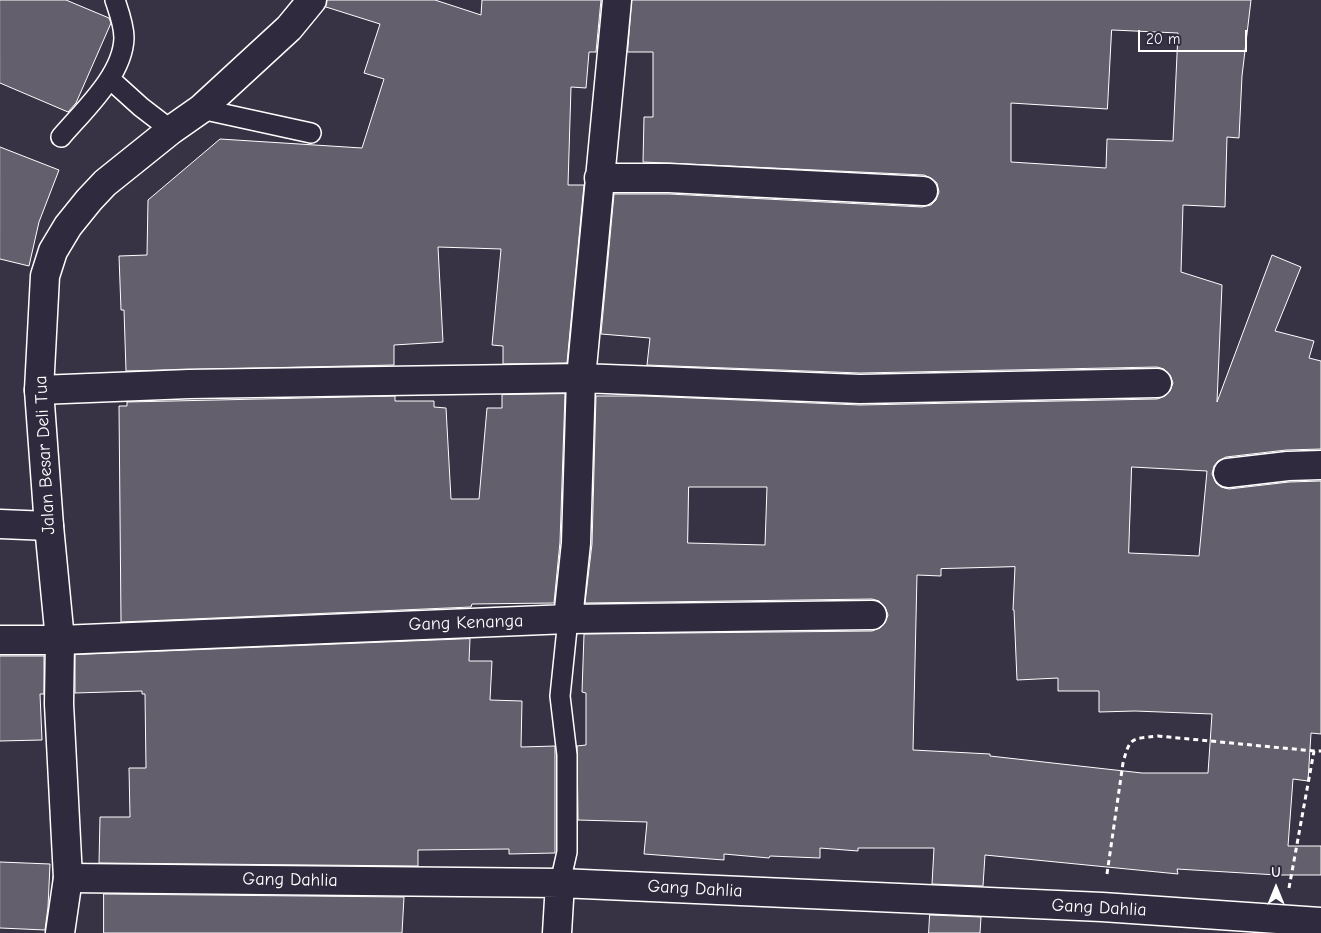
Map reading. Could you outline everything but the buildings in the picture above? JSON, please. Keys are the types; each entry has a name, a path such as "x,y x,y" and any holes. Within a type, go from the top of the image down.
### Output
{"street":[{"name":"Jalan Besar Deli Tua","path":"60,933 68,878 59,704 60,640 39,390 45,276 53,251 68,226 94,194 171,130 201,109 289,28 312,0"},
{"path":"568,619 576,543 581,378 617,0"},
{"path":"600,178 669,178 923,191"},
{"path":"39,390 189,384 581,378 860,389 1157,383"},
{"path":"1228,473 1279,467 1321,465"},
{"path":"0,524 49,526"},
{"name":"Gang Kenanga","path":"0,640 60,640 568,619 872,615"},
{"name":"Gang Dahlia","path":"68,878 560,883 1102,907 1321,922"},
{"path":"557,933 560,883"}],"lane":[{"path":"61,137 110,79 121,56 124,38 121,18 115,0"},
{"path":"110,79 141,107 171,130"},
{"path":"201,109 311,133"},
{"path":"560,883 567,852 567,755 560,696 568,619"}],"path":[{"path":"1102,907 1123,763 1131,742 1138,738 1158,736 1321,751"},
{"path":"1283,920 1314,751"}]}
